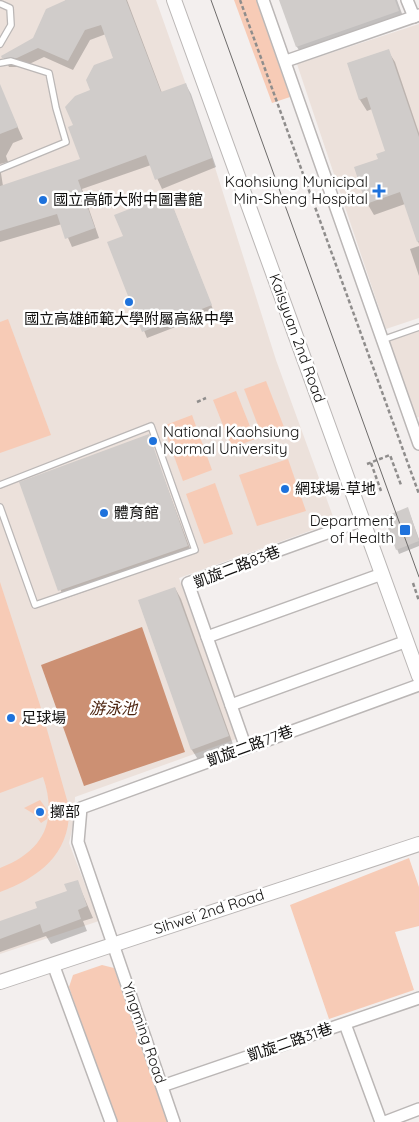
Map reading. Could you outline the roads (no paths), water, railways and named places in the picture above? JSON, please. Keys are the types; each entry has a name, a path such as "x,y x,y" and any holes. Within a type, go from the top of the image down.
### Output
{"street":[{"name":"Kaisyuan 2nd Road","path":"174,0 419,676"},
{"path":"263,0 286,61 382,340 415,423 419,444"},
{"path":"286,61 416,16 407,0"},
{"name":"凱旋二路83巷","path":"246,748 188,583 363,520"},
{"path":"207,637 382,574"},
{"path":"231,705 406,641"},
{"name":"凱旋二路77巷","path":"81,808 419,685"},
{"name":"Yingming Road","path":"81,808 78,842 174,1122"},
{"name":"Sihwei 2nd Road","path":"0,982 419,844"},
{"path":"53,964 111,1122"},
{"name":"凱旋二路31巷","path":"162,1086 419,998"},
{"path":"345,1024 383,1122 419,1109"}],"lane":[{"path":"0,44 11,25 10,8 1,4"},
{"path":"0,62 11,61 48,73 66,142 0,169"},
{"path":"382,340 419,327"},
{"path":"0,484 151,426 195,550 35,606 0,506"}],"water":[{"name":"游泳池","path":"142,627 185,752 84,786 41,665"}],"tram line":[{"path":"211,0 419,577"}],"place":[{"name":"Kaohsiung Municipal Min-Sheng Hospital","path":"379,191"},
{"name":"國立高師大附中圖書館","path":"43,200"},
{"name":"國立高雄師範大學附屬高級中學","path":"129,302"},
{"name":"National Kaohsiung Normal University","path":"153,441"},
{"name":"網球場-草地","path":"285,489"},
{"name":"體育館","path":"104,513"},
{"name":"Department of Health","path":"405,530"},
{"name":"足球場","path":"11,718"},
{"name":"擲部","path":"40,812"}]}
